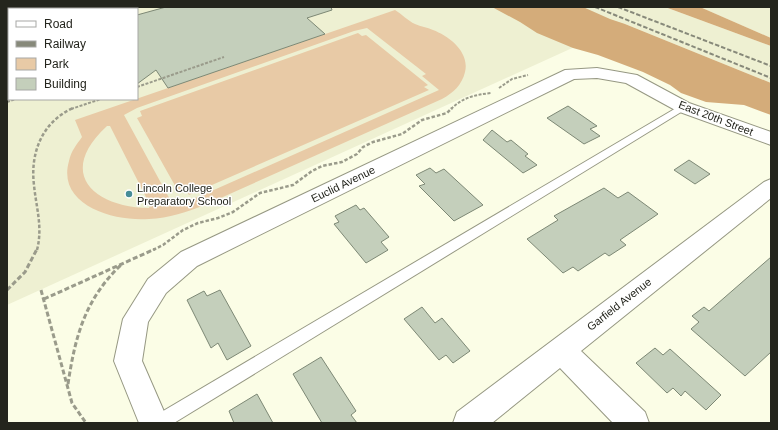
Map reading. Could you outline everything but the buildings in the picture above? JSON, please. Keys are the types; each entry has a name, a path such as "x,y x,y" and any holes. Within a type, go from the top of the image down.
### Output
{"street":[{"name":"East 20th Street","path":"571,74 597,73 631,79 683,107 771,139"},
{"name":"Euclid Avenue","path":"154,423 128,361 136,319 156,286 189,259 571,74"},
{"name":"Garfield Avenue","path":"468,423 771,187"},
{"path":"560,350 634,423"}],"lane":[{"path":"159,423 683,107"}],"path":[{"path":"138,87 224,57"},
{"path":"7,290 22,275 37,251 40,232 33,180 33,165 34,156 42,135 51,123 62,114 98,100"},
{"path":"68,386 72,356 81,322 97,291 111,273 124,263"},
{"path":"41,290 72,403 86,423"}],"shaded area":[{"name":"Lincoln College Preparatory School","path":"58,7 665,7 771,46 771,83 625,24 7,305 7,10 8,100 138,100 138,8"},
{"path":"492,7 583,7 771,83 771,115 744,105 706,102 681,93 670,85 643,72 598,55 573,48 537,33"},
{"path":"665,7 700,7 771,38 771,46"},
{"path":"700,7 771,7 771,38"}],"green space":[{"path":"395,10 412,23 431,29 445,36 457,46 466,65 462,81 450,94 442,99 205,205 171,216 149,219 121,218 92,208 80,200 71,189 67,177 71,154 82,137 75,120 133,100 138,100 138,98","holes":["367,28 426,74 422,76 439,90 198,197 173,205 124,115 137,108 354,31","107,126 110,126 150,205 149,208 129,206 112,201 98,194 88,184 83,172 84,158 92,143"]},
{"path":"358,33 362,36 366,35 428,85 424,87 429,90 189,195 185,188 178,191 137,118 142,116 140,111"}],"railway":[{"path":"595,7 771,78"},
{"path":"618,7 771,66"}],"place":[{"name":"Lincoln College Preparatory School","path":"129,194"}]}
